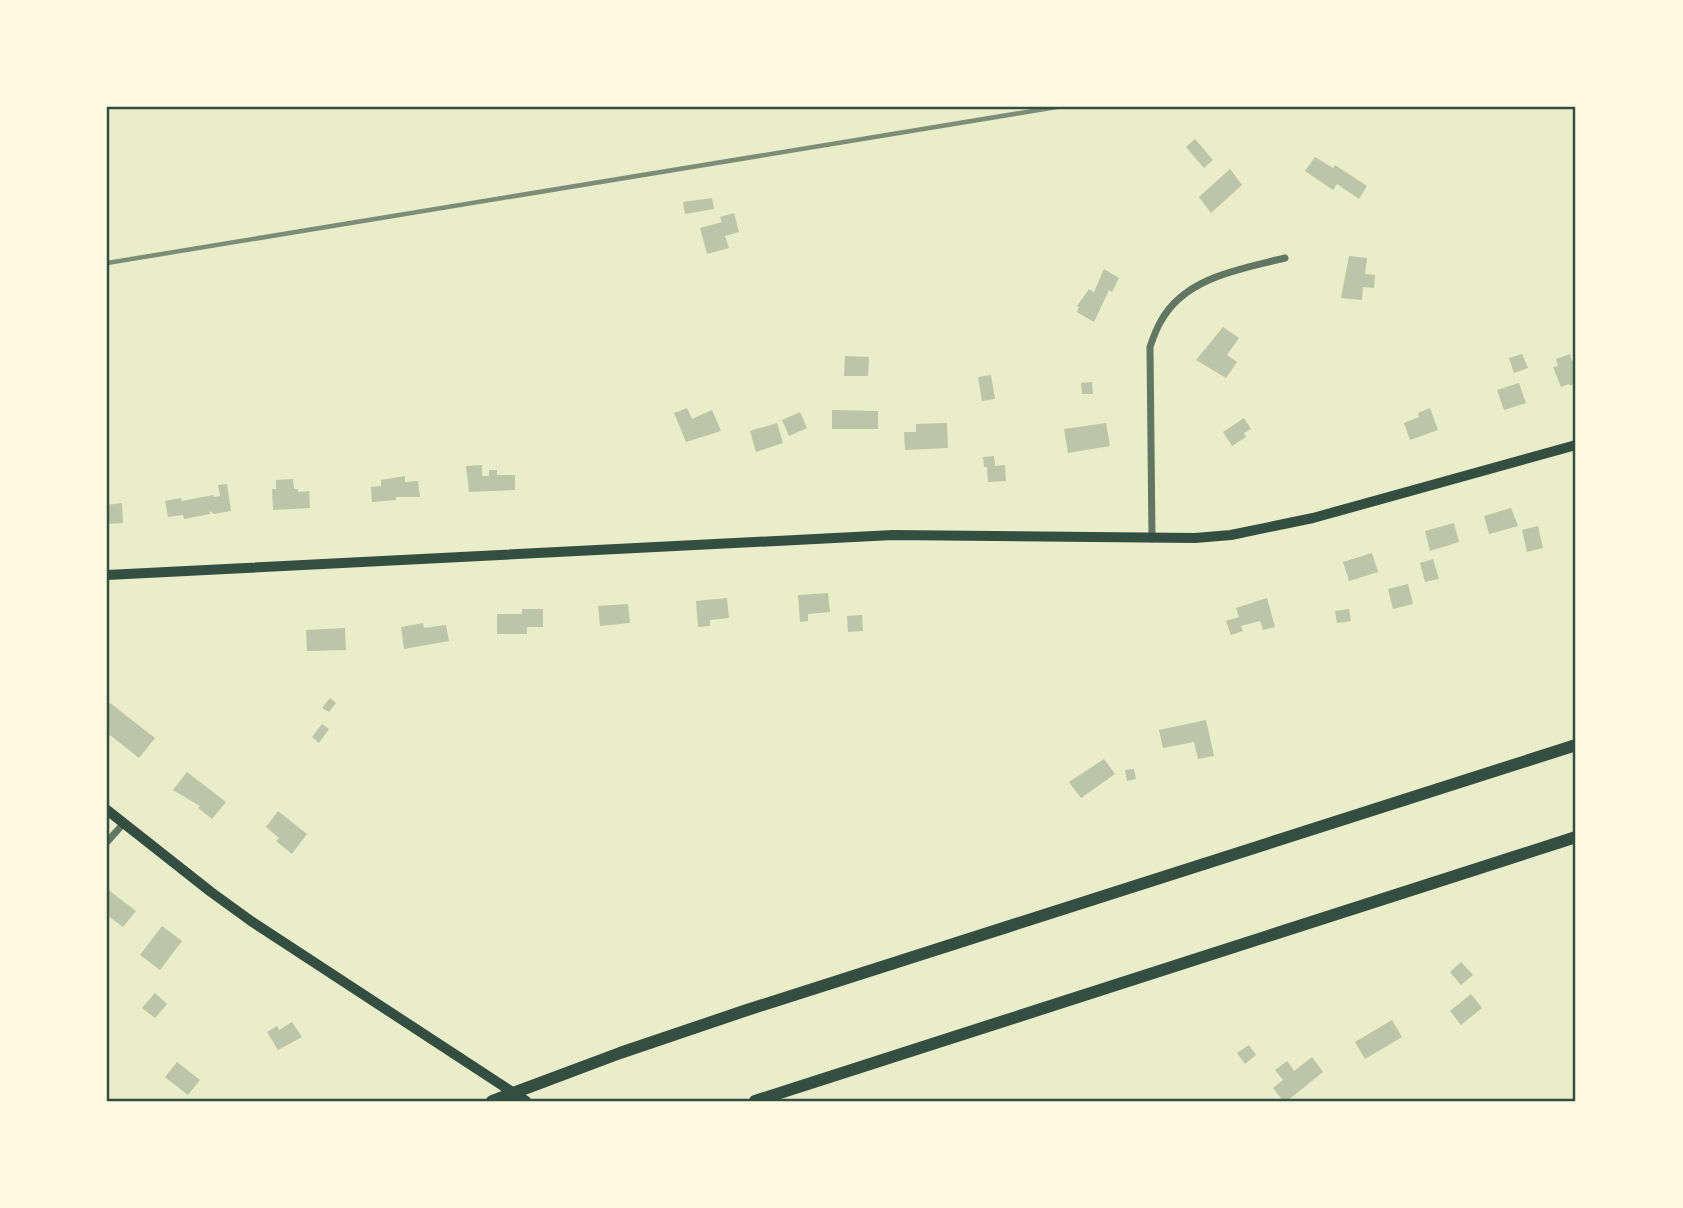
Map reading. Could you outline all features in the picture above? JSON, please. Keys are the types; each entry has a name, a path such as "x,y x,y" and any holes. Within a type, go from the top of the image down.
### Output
{"highway":[{"path":"492,1101 620,1053 747,1010 1576,745"},
{"path":"755,1101 1576,837"}],"main road":[{"path":"107,575 893,535 1152,539 1231,535 1313,518 1576,444"},
{"path":"107,810 251,921 526,1101"}],"street":[{"path":"1152,539 1150,347 1161,319 1185,292 1224,272 1285,258"},
{"path":"107,842 124,823"}],"building":[{"path":"1195,139 1213,160 1204,168 1186,147"},
{"path":"1315,157 1333,168 1335,165 1367,186 1359,199 1337,184 1333,190 1305,171"},
{"path":"1230,169 1242,185 1211,213 1199,197"},
{"path":"712,198 714,209 685,214 683,202"},
{"path":"734,213 739,232 725,236 729,248 707,254 700,228 722,222 720,217"},
{"path":"1349,256 1367,258 1365,274 1375,275 1374,288 1363,287 1362,300 1341,298"},
{"path":"1104,269 1119,278 1112,292 1109,290 1094,322 1077,312 1077,306 1089,289 1094,292"},
{"path":"1223,327 1239,338 1227,355 1237,362 1226,378 1196,360"},
{"path":"1522,354 1528,368 1514,373 1509,358"},
{"path":"1570,354 1572,361 1576,362 1576,382 1561,387 1553,367 1558,366 1556,359"},
{"path":"845,356 869,357 868,376 844,376"},
{"path":"991,375 995,399 982,401 978,377"},
{"path":"1092,382 1093,394 1082,394 1081,383"},
{"path":"1519,383 1526,403 1504,410 1497,390"},
{"path":"687,408 692,419 712,410 721,431 686,442 674,413"},
{"path":"1430,408 1438,430 1410,440 1404,423 1419,417 1418,413"},
{"path":"832,410 878,411 878,429 832,429"},
{"path":"800,412 807,428 789,436 782,420"},
{"path":"1244,418 1251,429 1244,433 1246,437 1232,446 1223,432"},
{"path":"777,423 783,443 756,452 750,431"},
{"path":"947,423 948,448 905,450 904,432 916,432 916,424"},
{"path":"1106,423 1110,446 1068,453 1064,429"},
{"path":"994,456 995,466 1005,465 1006,481 988,482 983,457"},
{"path":"482,465 482,476 489,476 489,470 497,470 497,475 515,475 515,490 469,492 466,466"},
{"path":"405,476 405,482 418,481 420,497 396,497 396,500 372,502 371,487 381,486 381,480"},
{"path":"293,479 294,489 298,489 298,492 309,491 310,508 273,510 272,489 276,489 276,480"},
{"path":"227,484 231,511 214,514 210,511 210,514 184,519 183,515 168,517 165,501 220,496 218,485"},
{"path":"122,503 123,523 107,524 107,505"},
{"path":"1511,508 1518,526 1489,534 1484,516"},
{"path":"1454,523 1459,542 1430,551 1425,531"},
{"path":"1538,526 1543,548 1527,552 1522,530"},
{"path":"1372,553 1378,572 1349,581 1343,562"},
{"path":"1433,559 1439,579 1425,582 1420,563"},
{"path":"1408,584 1413,604 1393,609 1388,589"},
{"path":"828,593 830,612 808,614 808,621 800,622 798,595"},
{"path":"727,598 729,618 710,620 710,626 698,627 696,601"},
{"path":"1267,598 1275,627 1263,630 1260,621 1241,626 1243,631 1231,635 1226,621 1239,617 1236,608"},
{"path":"628,604 630,623 600,626 598,606"},
{"path":"522,609 543,609 543,627 527,627 527,634 497,634 497,614 522,614"},
{"path":"1349,609 1351,621 1337,623 1335,611"},
{"path":"862,615 863,631 848,632 847,616"},
{"path":"423,623 424,628 446,625 449,641 404,649 401,627"},
{"path":"345,628 346,650 307,651 306,630"},
{"path":"330,698 336,703 329,712 322,708"},
{"path":"110,703 155,738 139,758 110,735 107,740 107,708"},
{"path":"1206,720 1214,756 1198,759 1194,742 1163,748 1159,730"},
{"path":"322,724 329,729 319,743 312,737"},
{"path":"1104,759 1115,774 1081,798 1069,782"},
{"path":"1134,769 1136,779 1127,781 1125,770"},
{"path":"187,772 226,802 212,819 198,808 200,806 173,790"},
{"path":"278,811 307,834 292,854 276,841 279,838 266,827"},
{"path":"107,889 136,911 123,927 107,915"},
{"path":"162,926 182,941 160,970 140,955"},
{"path":"1461,962 1473,975 1461,985 1450,972"},
{"path":"155,993 167,1004 155,1018 142,1008"},
{"path":"1471,994 1482,1008 1461,1025 1450,1011"},
{"path":"1392,1020 1402,1037 1365,1059 1355,1042"},
{"path":"292,1022 302,1037 278,1050 267,1032 277,1026 279,1030"},
{"path":"1249,1045 1256,1055 1245,1064 1237,1053"},
{"path":"1312,1057 1323,1072 1287,1101 1283,1101 1273,1088 1283,1080 1275,1070 1287,1061 1294,1071"},
{"path":"177,1062 200,1080 188,1095 165,1077"}],"railway":[{"path":"107,263 1057,107"}]}
